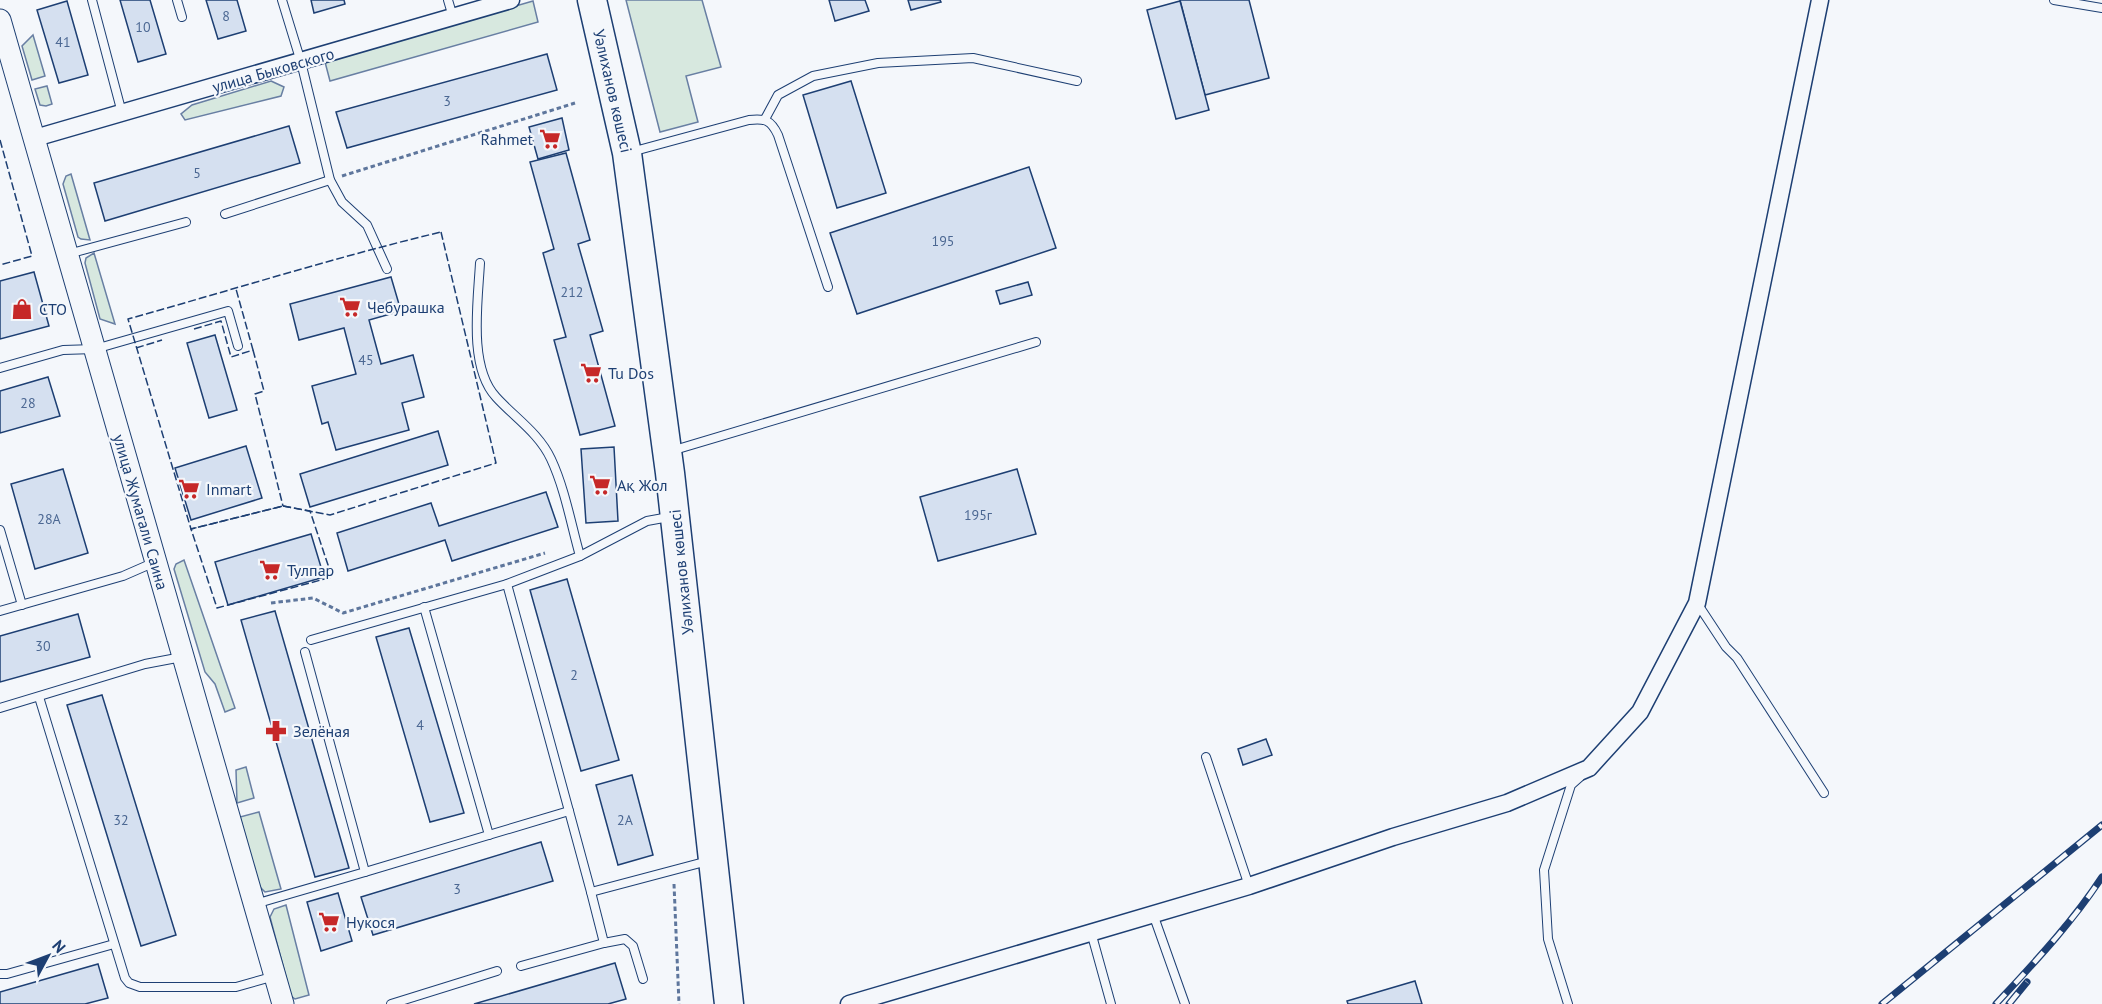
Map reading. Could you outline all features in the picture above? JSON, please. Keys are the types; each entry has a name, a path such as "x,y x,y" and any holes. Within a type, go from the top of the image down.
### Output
{"highway":[{"name":"Уәлиханов көшесі","path":"592,0 627,153 675,515 729,1004"}],"street":[{"name":"улица Быковского","path":"35,138 511,0"},
{"path":"849,1004 885,998 1152,913 1249,886 1393,837 1507,803 1589,768 1640,712 1696,603 1820,0"},
{"name":"улица Жумагали Саина","path":"0,20 283,1004"}],"lane":[{"path":"92,0 122,113"},
{"path":"177,0 182,17"},
{"path":"282,0 301,62 330,180 342,202 367,225 387,269"},
{"path":"448,0 453,17"},
{"path":"2054,0 2102,8"},
{"path":"765,119 778,95 813,76 878,63 973,58 1077,81"},
{"path":"627,153 749,120 765,119 771,122 778,135 828,287"},
{"path":"225,214 330,180"},
{"path":"68,254 186,222"},
{"path":"480,263 477,330 479,355 486,382 494,395 541,441 551,458 580,556"},
{"path":"0,369 63,350 95,349 228,311 238,346"},
{"path":"667,452 1036,342"},
{"path":"311,640 507,584 580,556 647,521 675,515"},
{"path":"0,530 22,605"},
{"path":"0,611 123,576 155,562"},
{"path":"507,584 604,943"},
{"path":"1696,603 1726,647 1737,658 1824,793"},
{"path":"424,607 489,835"},
{"path":"305,652 365,872"},
{"path":"0,708 146,664 182,657"},
{"path":"39,697 114,944 125,978 129,983 140,987 236,987 275,976"},
{"path":"1206,758 1249,886"},
{"path":"1568,1004 1548,939 1544,870 1571,785 1589,768"},
{"path":"255,904 569,811"},
{"path":"591,892 673,869 712,861"},
{"path":"1152,913 1185,1004"},
{"path":"1091,932 1111,1004"},
{"path":"521,966 620,939 630,941 636,951 643,979"},
{"path":"0,974 114,944"},
{"path":"391,1004 497,971"}],"path":[{"path":"330,180 575,103"},
{"path":"271,603 313,598 343,613 556,550"},
{"path":"673,869 680,1004"}],"shaded area":[{"path":"626,0 702,0 721,67 686,76 698,122 660,132"},
{"path":"533,1 538,22 330,81 325,62"},
{"path":"33,35 45,76 32,80 22,46"},
{"path":"271,81 284,87 281,96 185,120 181,114 192,105"},
{"path":"47,86 52,104 40,105 35,89"},
{"path":"71,174 90,240 78,237 63,184 66,176"},
{"path":"94,253 115,324 100,319 85,263 86,258"},
{"path":"184,560 235,708 225,712 215,684 205,672 174,569 176,564"},
{"path":"246,767 254,798 237,803 236,770"},
{"path":"259,812 281,889 265,892 259,886 240,817"},
{"path":"286,905 309,995 295,999 291,996 270,917 274,909"}],"building":[{"path":"120,0 150,0 166,54 138,62"},
{"path":"206,0 237,0 246,31 218,39"},
{"path":"311,0 344,0 345,4 314,13"},
{"path":"829,0 865,0 869,11 835,21"},
{"path":"908,0 940,0 941,2 911,10"},
{"path":"1180,0 1249,0 1269,78 1205,95"},
{"path":"67,1 88,75 59,83 37,10"},
{"path":"1180,1 1209,110 1176,119 1147,10"},
{"path":"547,54 557,90 347,148 336,112"},
{"path":"851,81 886,193 837,208 803,95"},
{"name":"Rahmet","path":"562,118 569,150 538,159 529,127"},
{"path":"289,126 300,163 105,221 94,183"},
{"path":"566,153 590,240 578,244 603,331 590,335 615,426 580,435 554,340 566,337 543,253 554,249 530,162"},
{"path":"1029,167 1056,248 857,314 830,233"},
{"name":"СТО","path":"34,272 49,326 0,339 0,281"},
{"path":"391,277 401,311 369,320 381,364 413,355 424,397 402,403 409,430 336,450 328,422 322,424 312,386 356,374 344,328 299,340 290,304"},
{"path":"1028,282 1032,295 1000,304 996,291"},
{"path":"215,335 237,410 209,418 187,343"},
{"path":"48,377 60,416 0,433 0,391"},
{"path":"438,431 448,465 310,507 300,474"},
{"path":"246,446 262,498 191,520 175,468"},
{"name":"Ақ Жол","path":"614,447 618,521 586,523 581,449"},
{"path":"63,469 88,553 35,569 11,484"},
{"path":"1017,469 1036,534 938,561 920,497"},
{"path":"546,492 558,527 452,561 445,540 348,571 337,533 431,503 439,526"},
{"name":"Тулпар","path":"311,534 324,577 228,605 215,562"},
{"path":"567,579 619,760 581,771 530,590"},
{"path":"275,611 349,868 315,877 241,620"},
{"path":"78,614 90,657 0,682 0,636"},
{"path":"409,628 464,813 430,822 376,637"},
{"path":"102,695 176,935 141,946 67,705"},
{"path":"1266,739 1272,755 1243,765 1238,749"},
{"path":"632,775 653,855 618,865 596,785"},
{"path":"541,842 553,881 373,935 361,897"},
{"name":"Нукося","path":"338,893 352,941 321,951 307,902"},
{"path":"615,963 626,999 608,1004 474,1004"},
{"path":"98,964 108,998 85,1004 0,1004 0,992"},
{"path":"1415,981 1422,1004 1348,1004 1347,1001"}],"railway":[{"path":"1882,1004 2102,825"},
{"path":"1996,1004 2065,927 2102,877"},
{"path":"2009,1004 2027,982"}],"fence":[{"path":"0,140 32,256 0,265"},
{"path":"441,232 496,463 330,515 283,506 191,529 128,319 441,232"},
{"path":"194,329 221,321 231,357 253,350 236,289"},
{"path":"136,348 162,340"},
{"path":"253,350 264,391 255,394 283,506"},
{"path":"283,506 310,511 332,577 217,608 191,529 283,506"}],"place":[{"name":"Rahmet","path":"550,139"},
{"name":"Чебурашка","path":"350,307"},
{"name":"СТО","path":"22,309"},
{"name":"Tu Dos","path":"591,373"},
{"name":"Ақ Жол","path":"600,485"},
{"name":"Inmart","path":"189,489"},
{"name":"Тулпар","path":"270,570"},
{"name":"Зелёная","path":"276,731"},
{"name":"Нукося","path":"329,922"}]}
